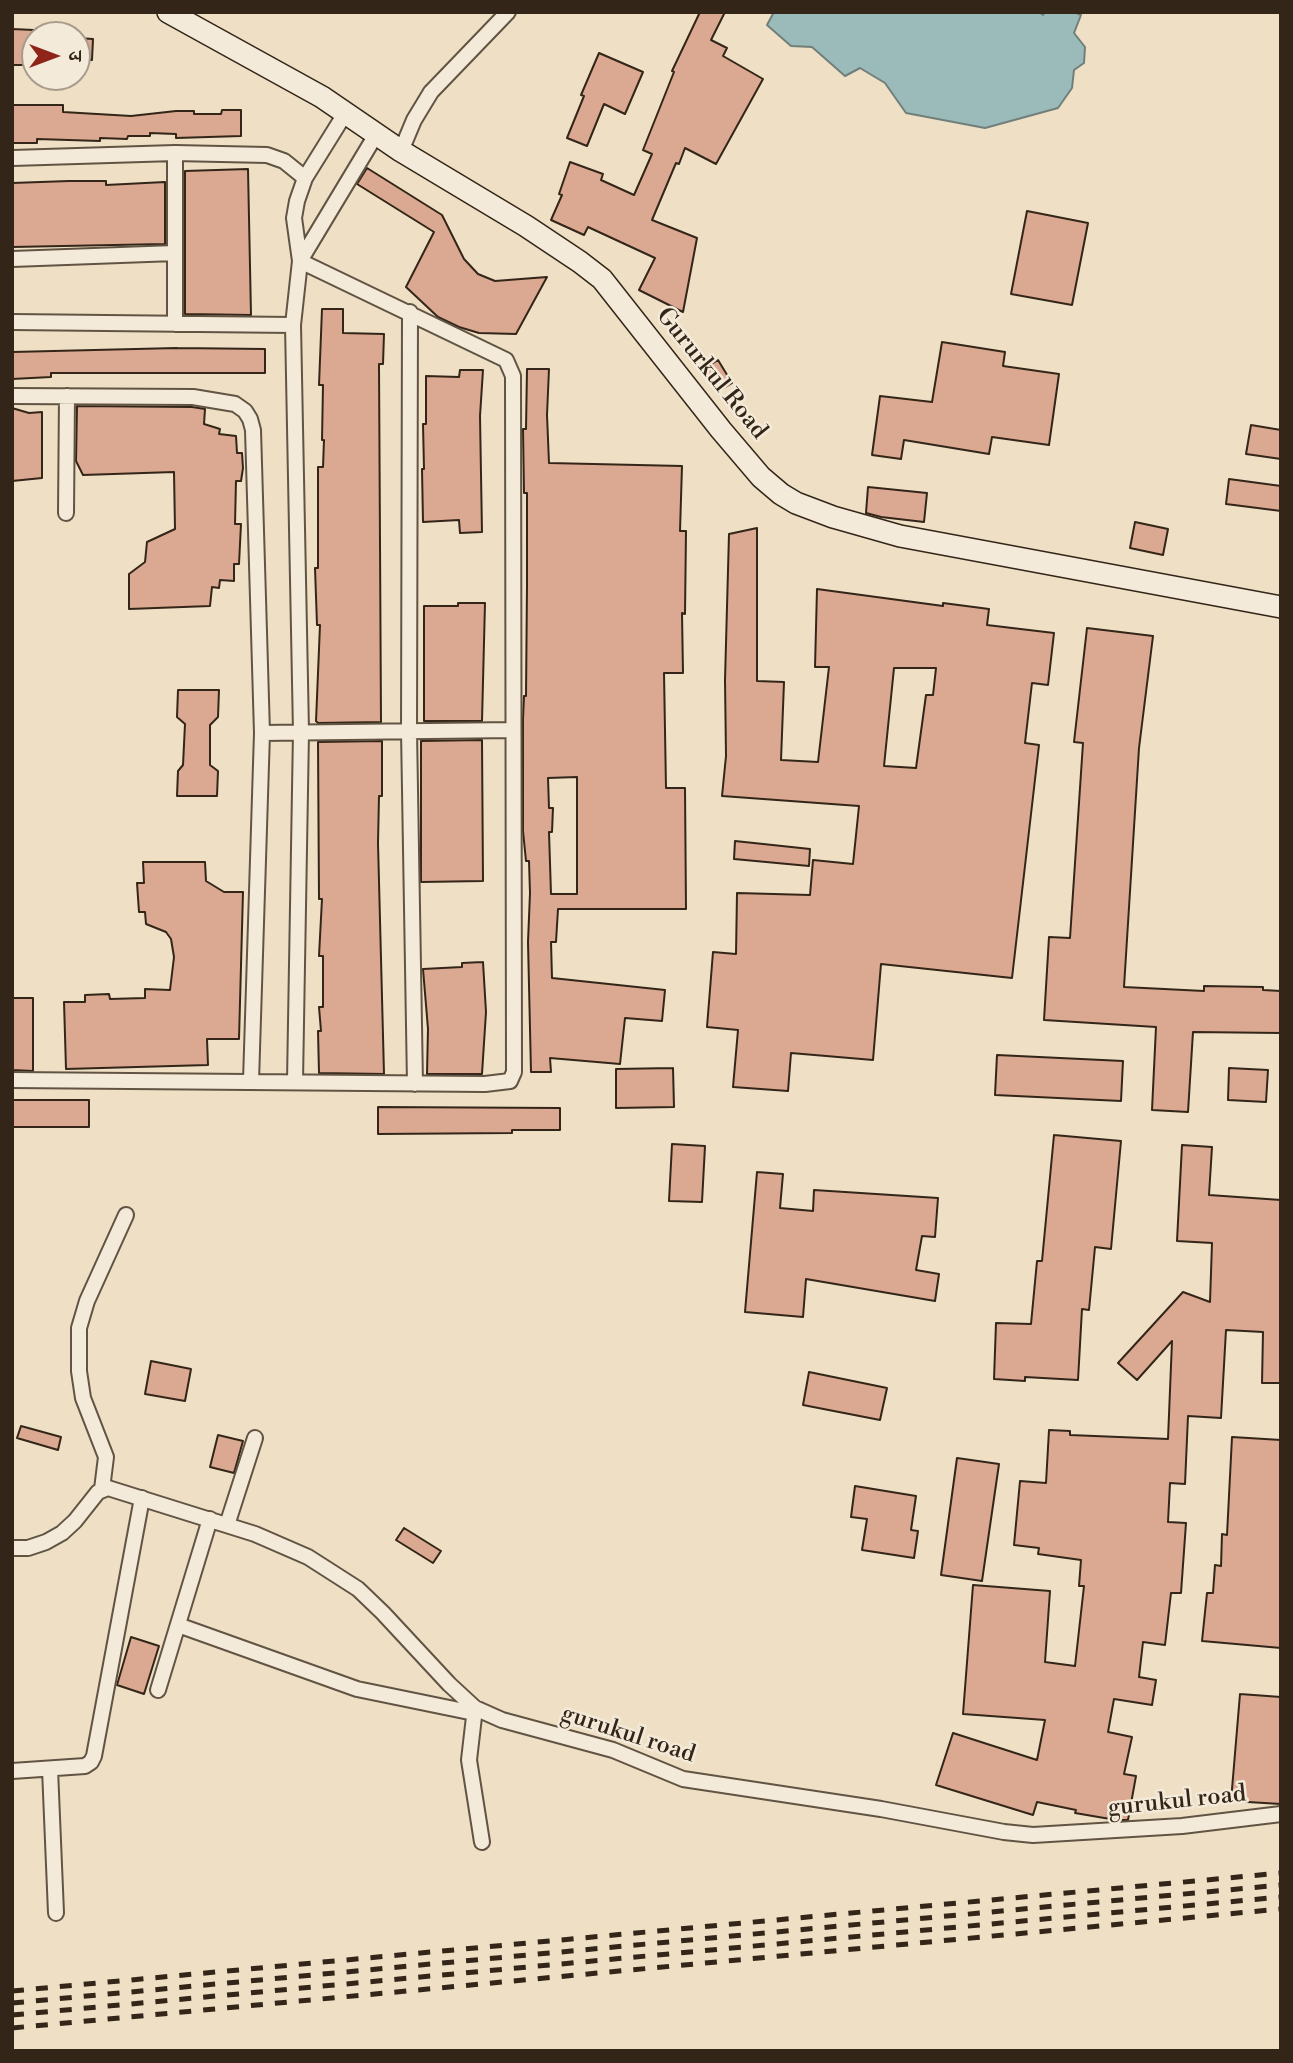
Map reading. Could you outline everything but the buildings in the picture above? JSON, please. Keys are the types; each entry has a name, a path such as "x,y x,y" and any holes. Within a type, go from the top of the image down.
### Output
{"street":[{"name":"Gururkul Road","path":"168,12 282,73 346,112 401,151 526,226 602,279 761,477 796,503 833,517 900,536 1281,607"},
{"path":"401,151 408,132 431,92 508,12"},
{"path":"295,1081 301,732 293,325 300,261 294,218 305,178 346,112"},
{"path":"300,261 377,133"},
{"path":"12,158 175,153 267,155 284,161 305,178"},
{"path":"175,153 175,324"},
{"path":"12,259 175,253"},
{"path":"12,1080 505,1083 510,1081 514,1072 513,376 506,360 300,261"},
{"path":"410,312 409,731 415,1084"},
{"path":"12,322 293,325"},
{"path":"12,396 192,397 235,404 250,419 253,429 262,733 251,1081"},
{"path":"66,513 67,396"},
{"path":"262,733 513,730"},
{"path":"12,1548 28,1548 62,1533 102,1489 106,1457 83,1398 79,1371 79,1328 87,1301 126,1215"},
{"path":"227,1525 255,1438"},
{"name":"gurukul road","path":"102,1489 114,1489 288,1547 358,1589 475,1710 613,1750 683,1779 881,1808 1004,1832 1033,1835 1101,1832 1281,1814"},
{"path":"12,1771 85,1766 94,1756 142,1498"},
{"path":"158,1690 210,1519"},
{"path":"178,1625 357,1689 475,1710 470,1735 469,1767 482,1842"},
{"path":"50,1769 56,1913"}],"water":[{"path":"774,12 1039,12 1043,15 1045,12 1074,12 1081,15 1074,33 1085,47 1084,63 1074,70 1072,88 1058,108 985,128 906,113 885,83 860,68 845,76 812,47 791,46 767,25"}],"railway":[{"path":"12,1991 1281,1873"},
{"path":"12,2003 1281,1885"},
{"path":"12,2015 1281,1897"},
{"path":"12,2028 1281,1909"}]}
